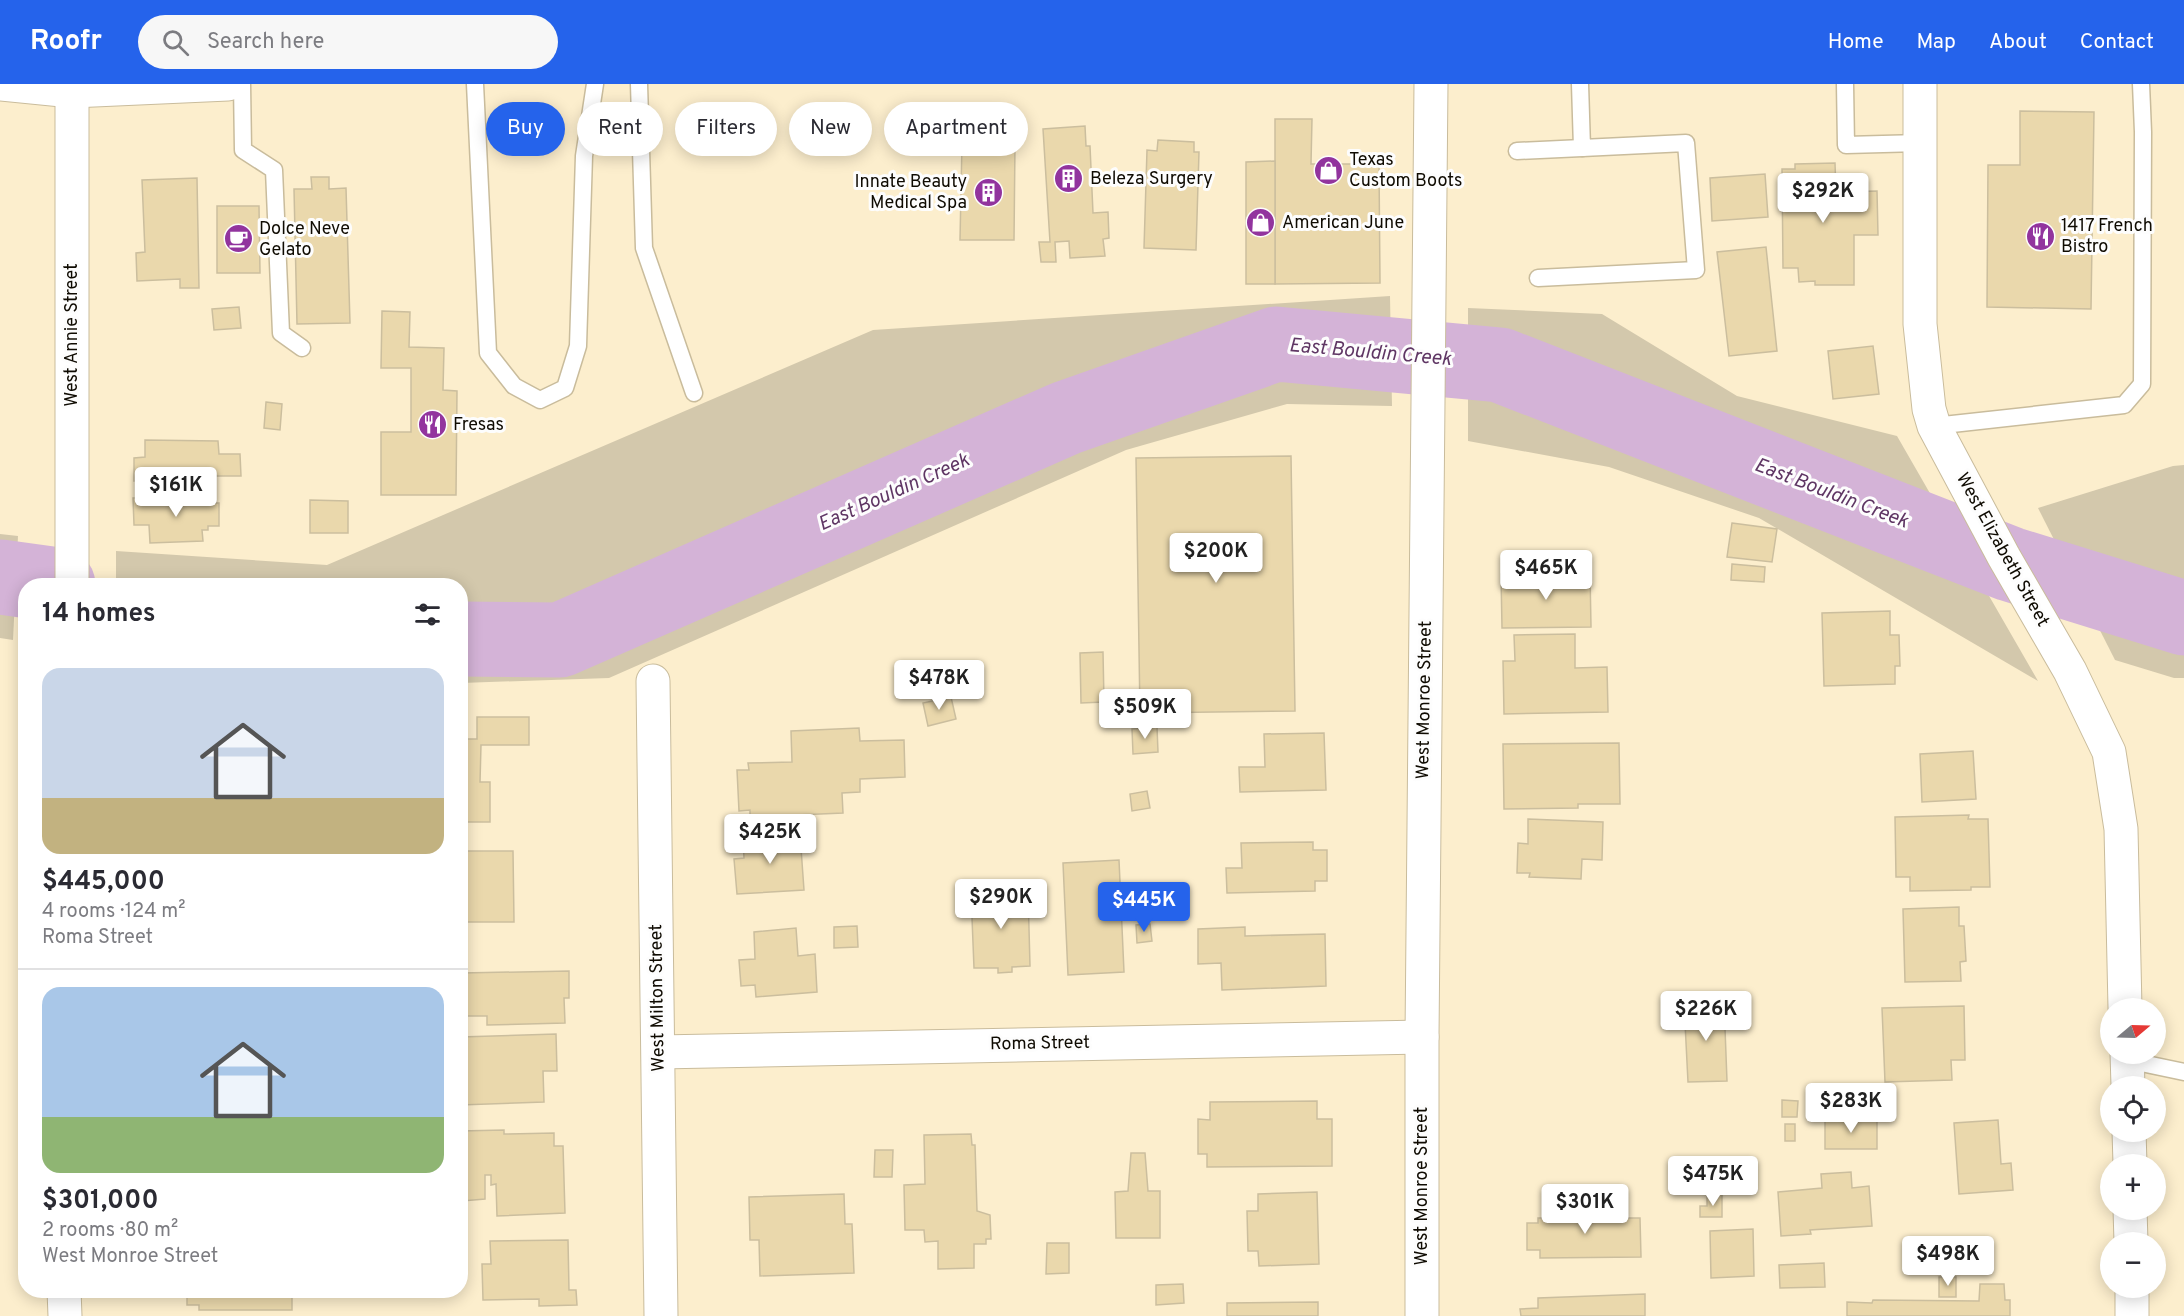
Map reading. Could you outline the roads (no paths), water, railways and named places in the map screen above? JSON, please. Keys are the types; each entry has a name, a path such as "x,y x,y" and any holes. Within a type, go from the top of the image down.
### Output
{"street":[{"path":"0,84 72,88 228,84"},
{"name":"West Monroe Street","path":"1422,1316 1422,1037 1431,84"},
{"name":"West Elizabeth Street","path":"1920,84 1920,324 1929,409 1934,426 2004,557 2070,671 2109,752 2121,830 2125,998"},
{"name":"West Annie Street","path":"72,88 73,570"},
{"name":"West Milton Street","path":"652,681 661,1316"},
{"name":"Roma Street","path":"659,1052 1422,1037"},
{"path":"64,1298 65,1316"},
{"path":"2132,1298 2132,1316"}],"lane":[{"path":"242,84 243,150 274,170 281,333 302,348"},
{"path":"475,84 488,353 514,386 540,400 565,388 578,346 584,156 595,84"},
{"path":"639,84 644,248 694,393"},
{"path":"1580,84 1582,148"},
{"path":"1845,84 1846,145 1920,143"},
{"path":"1934,426 2124,405 2142,384 2144,154 2140,84"},
{"path":"1517,151 1686,143 1695,270 1538,278"},
{"path":"2128,1066 2184,1072"}],"waterway":[{"name":"East Bouldin Creek","path":"468,639 560,640 1066,418 1276,344 1500,365 2010,564 2184,618"},
{"name":"East Bouldin Creek","path":"0,577 18,579"}],"place":[{"name":"Texas Custom Boots","path":"1328,170"},
{"name":"Beleza Surgery","path":"1069,179"},
{"name":"Innate Beauty Medical Spa","path":"988,192"},
{"name":"American June","path":"1261,223"},
{"name":"1417 French Bistro","path":"2040,236"},
{"name":"Dolce Neve Gelato","path":"238,239"},
{"name":"Fresas","path":"432,425"}]}
